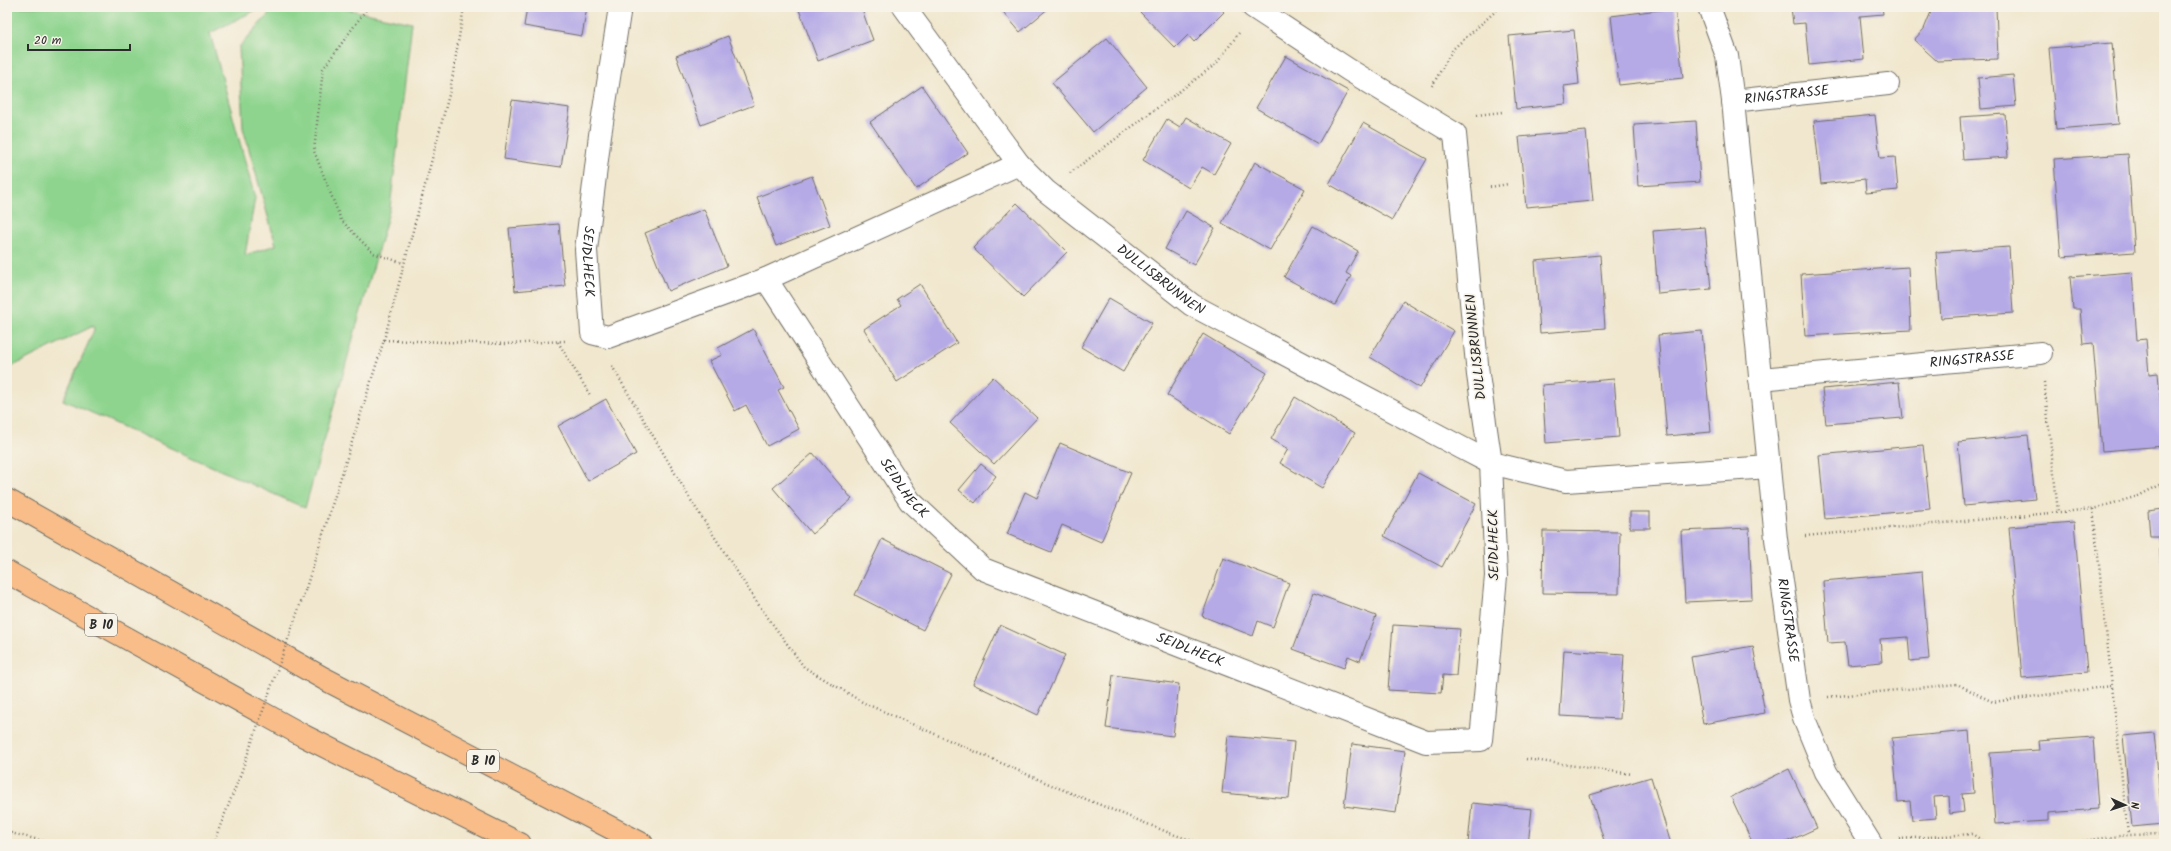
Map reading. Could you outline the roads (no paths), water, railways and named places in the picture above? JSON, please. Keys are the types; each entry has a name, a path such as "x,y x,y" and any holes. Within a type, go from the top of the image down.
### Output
{"highway":[{"name":"B 10","path":"7,500 323,678 642,844"},
{"name":"B 10","path":"7,572 304,736 520,844"}],"street":[{"name":"SEIDLHECK","path":"620,7 600,135 586,250 592,333 608,337 766,279 910,501 982,569 1426,742 1481,740 1496,576 1491,463"},
{"name":"DULLISBRUNNEN","path":"904,7 1018,164 1046,191 1192,305 1491,463 1566,481 1769,467"},
{"name":"RINGSTRASSE","path":"1709,7 1727,56 1734,101 1776,539 1799,700 1805,721 1826,772 1870,843"},
{"name":"DULLISBRUNNEN","path":"1254,8 1349,70 1418,110 1455,134 1478,375 1491,463"},
{"name":"RINGSTRASSE","path":"1734,101 1888,84"},
{"path":"766,279 1018,164"},
{"name":"RINGSTRASSE","path":"1760,379 2041,353"}]}
